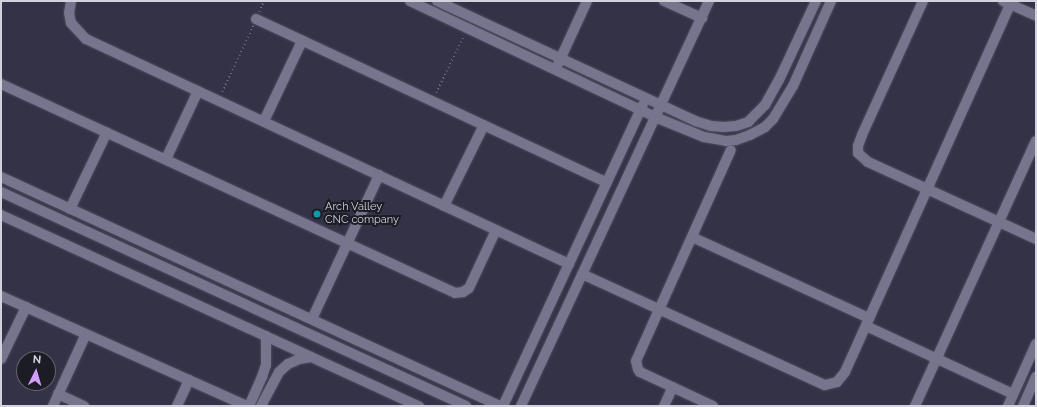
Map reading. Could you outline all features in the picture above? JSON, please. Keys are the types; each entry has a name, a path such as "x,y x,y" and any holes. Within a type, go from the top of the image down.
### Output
{"street":[{"path":"72,1 69,13 71,23 86,38 569,264"},
{"path":"410,1 641,110 689,131 718,141 736,140 758,131 773,119 793,86 831,1"},
{"path":"555,69 588,1"},
{"path":"664,1 702,18"},
{"path":"521,406 655,116 710,1"},
{"path":"923,1 858,146 858,153 868,162 1036,239"},
{"path":"434,13 438,2 695,121 711,126 736,126 748,122 765,105 814,5 824,15"},
{"path":"582,274 825,385 837,382 842,378 926,189 1005,2 1036,16"},
{"path":"256,19 607,183"},
{"path":"264,122 302,41"},
{"path":"1,84 459,294 466,290 471,284 496,230"},
{"path":"166,159 198,91"},
{"path":"503,406 646,98"},
{"path":"444,206 484,125"},
{"path":"70,209 107,132"},
{"path":"915,406 1036,141"},
{"path":"713,406 640,372 636,365 637,356 731,150"},
{"path":"312,319 379,175"},
{"path":"1,178 500,406"},
{"path":"1,192 466,406"},
{"path":"601,196 615,202"},
{"path":"1,215 418,406"},
{"path":"692,237 1013,394"},
{"path":"130,252 137,239"},
{"path":"1,296 248,406 266,365 266,336"},
{"path":"1,360 26,307"},
{"path":"282,320 287,308"},
{"path":"546,314 561,320"},
{"path":"53,406 86,334"},
{"path":"1008,406 1036,344"},
{"path":"384,368 390,356"},
{"path":"261,406 279,372 288,364 299,359 311,357"},
{"path":"1023,406 1036,377"},
{"path":"176,406 189,380"},
{"path":"664,406 673,387"},
{"path":"58,394 84,406"}],"path":[{"path":"218,100 264,1"},
{"path":"432,101 467,28"}],"place":[{"name":"Arch Valley CNC company","path":"317,214"}]}
